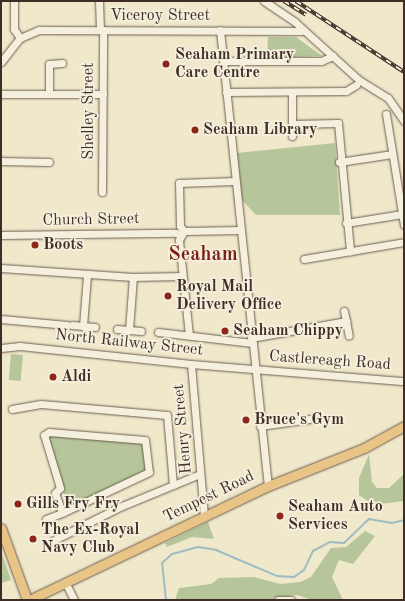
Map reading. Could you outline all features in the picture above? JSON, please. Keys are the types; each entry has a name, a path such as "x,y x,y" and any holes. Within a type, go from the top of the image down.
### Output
{"main road":[{"name":"Tempest Road","path":"28,600 268,486 364,448 404,426"},
{"path":"1,528 28,600"}],"street":[{"path":"1,62 20,38 14,29 14,1"},
{"name":"Shelley Street","path":"99,1 103,94 102,192"},
{"path":"264,1 295,22 301,31 359,80 388,98 404,121"},
{"name":"Viceroy Street","path":"20,38 39,30 301,31"},
{"path":"220,30 254,369 268,486"},
{"path":"223,61 321,60 332,56"},
{"path":"48,94 48,64 62,64"},
{"path":"226,92 346,91 356,85"},
{"path":"292,92 292,136"},
{"path":"1,94 103,94"},
{"path":"386,114 404,225"},
{"path":"292,124 338,124 340,162 350,251"},
{"path":"340,162 392,154"},
{"path":"1,161 49,162"},
{"path":"189,335 182,276 180,183 235,181"},
{"path":"346,223 402,214"},
{"name":"Church Street","path":"1,235 182,233 240,230"},
{"path":"304,259 404,242"},
{"path":"1,268 87,275 133,277 182,276"},
{"path":"83,326 87,275"},
{"path":"128,330 133,277"},
{"path":"344,311 349,336"},
{"path":"1,319 95,327"},
{"path":"158,332 252,344 346,321"},
{"path":"117,329 141,331"},
{"name":"North Railway Street","path":"1,348 26,346 191,364 254,369"},
{"name":"Henry Street","path":"191,364 204,516"},
{"name":"Castlereagh Road","path":"254,369 404,381"},
{"path":"12,409 41,404 167,415 173,485"},
{"path":"260,426 310,419"},
{"path":"46,519 62,513 149,472 144,440 49,432 44,435 60,488 55,492 62,513"},
{"path":"54,540 200,474"},
{"path":"65,582 74,600"},
{"path":"278,600 291,600"}],"green space":[{"path":"268,37 296,37 322,56 267,58"},
{"path":"335,143 340,215 256,215 242,200 237,153"},
{"path":"11,354 23,355 21,381 9,380"},
{"path":"46,435 142,442 148,470 68,507"},
{"path":"369,454 372,482 377,488 389,488 404,474 404,501 373,505 359,495 359,478"},
{"path":"208,522 214,539 192,537 167,547 165,543"},
{"path":"365,531 375,536 353,564 339,560 332,577 343,600 312,600 297,595 266,600 175,600 179,588 211,584 219,578 254,577 280,584 300,582 311,577 331,548 346,547"},
{"path":"1,551 11,580 1,583"}],"waterway":[{"path":"166,600 162,563 172,554 198,547 216,550 277,576 294,577 304,570 313,551 330,542 344,543 369,519 392,523 404,520"}],"railway":[{"path":"284,1 306,15"},
{"path":"296,1 404,72"}],"place":[{"name":"Seaham Primary Care Centre","path":"166,64"},
{"name":"Seaham Library","path":"195,130"},
{"name":"Boots","path":"35,245"},
{"name":"Royal Mail Delivery Office","path":"168,296"},
{"name":"Seaham Chippy","path":"225,331"},
{"name":"Aldi","path":"53,377"},
{"name":"Bruce's Gym","path":"246,420"},
{"name":"Gills Fry Fry","path":"18,504"},
{"name":"Seaham Auto Services","path":"280,516"},
{"name":"The Ex-Royal Navy Club","path":"33,539"}],"district":[{"name":"Seaham","path":"203,255"}]}
